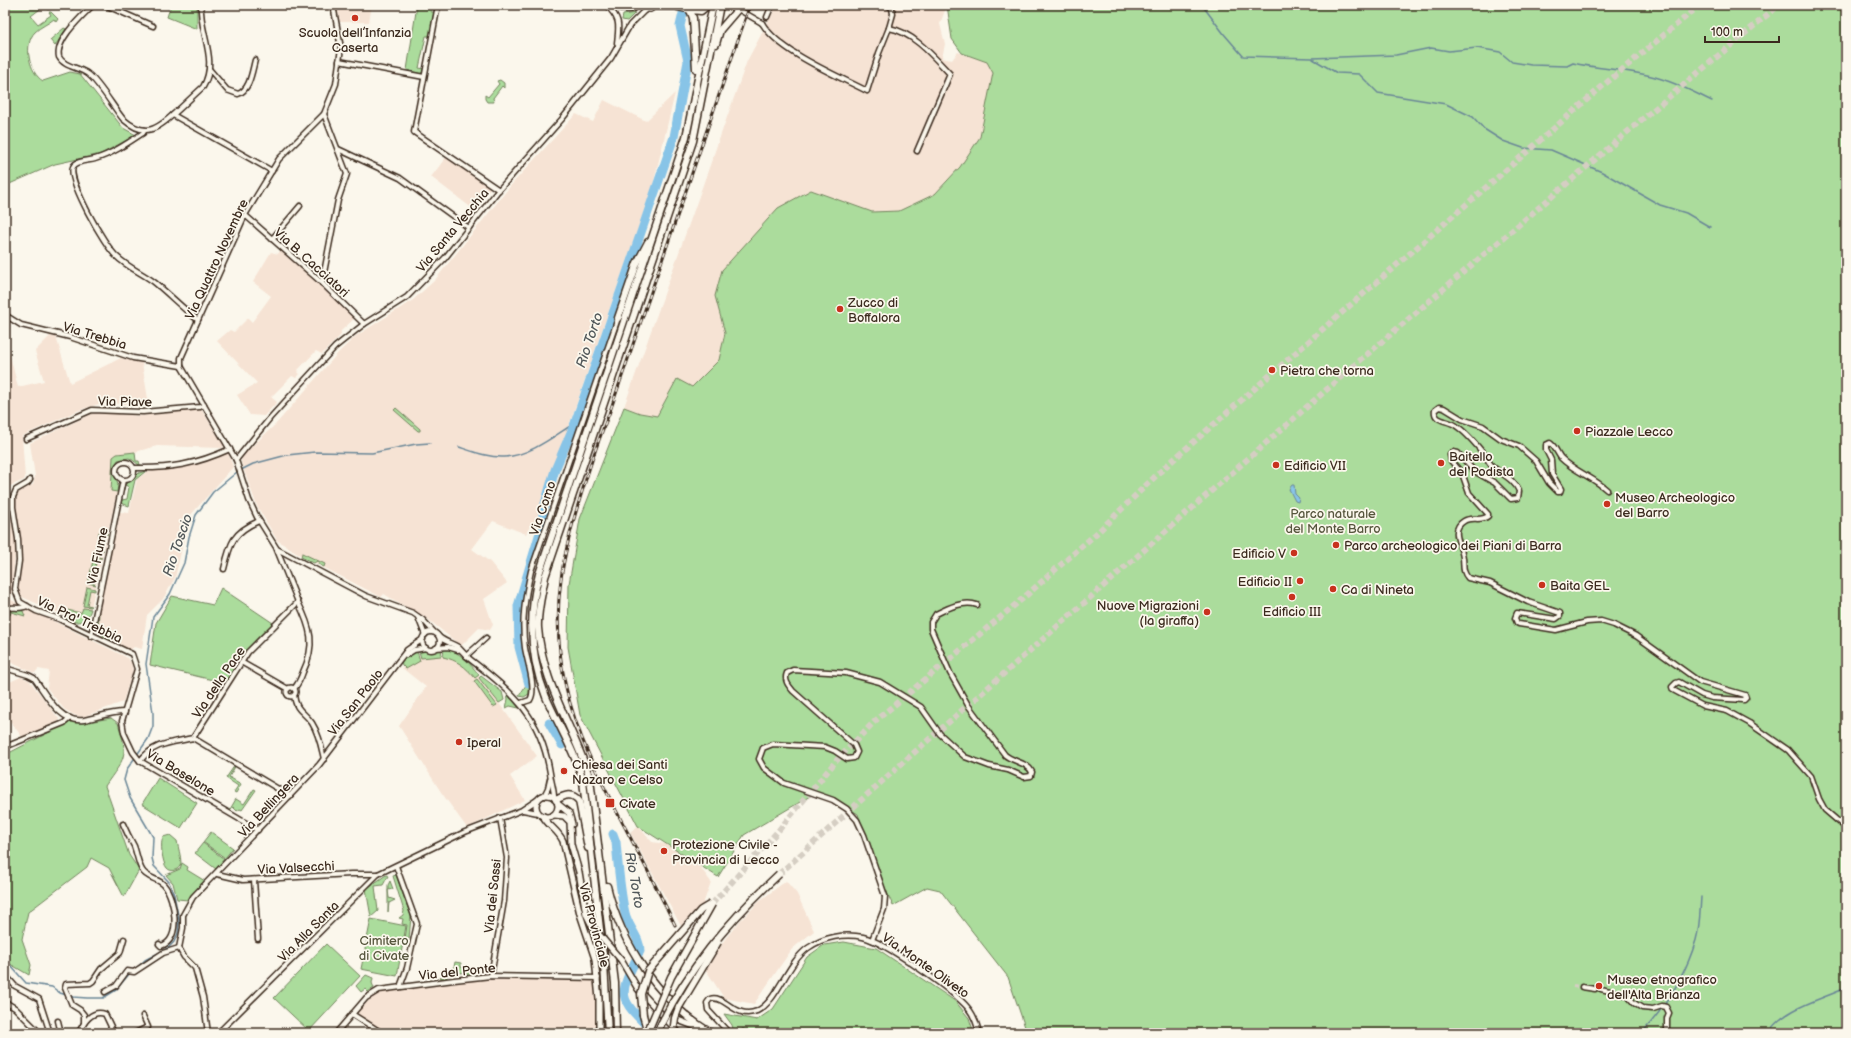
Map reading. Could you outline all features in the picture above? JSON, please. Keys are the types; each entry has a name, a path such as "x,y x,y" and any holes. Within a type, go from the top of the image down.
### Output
{"main road":[{"path":"642,5 649,9 656,6 674,6 701,11 708,5"},
{"path":"608,1033 604,964 588,807 578,761 547,698 539,677 534,656 531,626 534,593 543,560 657,227 686,136 713,5"},
{"path":"616,1033 614,983 603,876 590,779 583,757 554,694 546,672 538,628 540,604 545,577 693,141 720,5"},
{"path":"704,86 713,58 717,36 739,7 730,5"},
{"path":"690,8 693,18 697,53 697,83"},
{"path":"618,318 637,263 657,227"},
{"path":"556,800 571,795 580,802 595,886"},
{"path":"657,1033 686,980 713,943 736,916 779,874"},
{"path":"603,876 612,903 633,951 639,960 663,993 682,1012 709,1032"},
{"path":"712,904 671,977 647,1033 640,998 643,983 648,971 701,910 712,904"},
{"path":"673,1033 675,1018 681,1005 709,956 736,916"}],"street":[{"path":"93,5 70,28 58,50 58,57 63,63 89,74 123,119 129,124 145,130"},
{"path":"104,5 153,26"},
{"path":"198,320 153,282 121,262 114,254 94,222 72,176 73,167 77,163 97,159 115,150 143,133 145,130 162,126 203,87 210,70 210,59 201,26 201,5"},
{"name":"Via Quattro Novembre","path":"181,366 181,358 245,215 279,160 324,114 336,84 341,48 333,5"},
{"path":"438,5 414,132 499,190"},
{"path":"606,5 612,10 619,22 624,26 630,25"},
{"path":"612,5 626,10 634,9 639,5"},
{"path":"762,23 767,17 772,5"},
{"path":"739,7 762,23 770,35 787,49 867,91 889,28 892,8 887,5"},
{"name":"Via Santa Vecchia","path":"236,460 270,418 335,346 364,324 407,297 445,258 499,190 567,112 611,58 630,25 644,11 649,9"},
{"path":"617,46 621,14 626,10"},
{"path":"889,28 897,29 926,48 950,74 917,151"},
{"path":"210,70 227,90 238,94 244,91 248,85 255,60"},
{"path":"339,61 424,77"},
{"path":"322,283 338,200 347,174 324,114"},
{"path":"173,115 272,170"},
{"path":"338,149 400,178 469,228"},
{"path":"272,239 300,206"},
{"name":"Via B. Cacciatori","path":"245,215 322,283 364,324"},
{"name":"Via Trebbia","path":"5,315 21,325 70,337 128,356 181,366"},
{"name":"Via Como","path":"521,702 530,700 533,691 522,621 523,605 531,571 618,318"},
{"path":"181,366 236,460 249,500 277,549 307,623 311,639 308,661 294,689 294,695 296,707 311,722 317,732 324,759"},
{"name":"Via Piave","path":"26,439 92,410 143,412 200,407 204,405"},
{"path":"1607,490 1597,481 1578,472 1561,458 1550,443 1546,445 1546,449 1551,459 1552,476 1561,489 1560,492 1557,492 1550,484 1535,460 1521,447 1501,439 1485,427 1462,419 1444,408 1436,409 1434,413 1437,418 1452,423 1463,432 1478,447 1490,464 1506,476 1519,491 1518,498 1515,500 1511,499 1494,482 1472,470 1456,452 1450,455 1452,462 1462,473 1469,493 1488,514 1488,516 1480,519 1470,518 1463,522 1459,526 1456,535 1463,558 1463,570 1468,578 1490,583 1526,601 1560,614 1560,616 1556,619 1521,612 1515,615 1517,623 1556,630 1587,622 1601,621 1614,625 1636,636 1700,682 1745,695 1746,698 1744,700 1712,698 1702,695 1679,682 1676,682 1672,687 1673,690 1695,703 1732,714 1788,750 1810,776 1825,810 1846,828"},
{"path":"134,468 182,466 207,459 230,449"},
{"path":"122,462 130,462 134,468 133,475 130,478 123,480 116,473 117,466 122,462"},
{"name":"Via Pra' Trebbia","path":"30,480 28,483 16,490 13,497 19,561 15,589 20,602 132,654 138,669 125,712"},
{"name":"Via Fiume","path":"91,636 123,480"},
{"path":"224,569 232,541 248,526 260,521"},
{"path":"277,549 366,596 418,616 429,625 439,637 445,642 457,647 521,702 544,744 556,800 557,810 553,816"},
{"name":"Via della Pace","path":"193,738 240,662 298,602"},
{"path":"872,940 884,909 885,896 864,835 857,820 846,808 833,800 784,784 762,767 760,754 763,748 769,744 796,745 827,748 847,759 854,758 857,752 854,745 793,691 787,683 786,678 787,673 793,670 846,674 880,682 921,707 940,734 965,757 989,766 1008,770 1024,777 1030,776 1032,772 1030,768 1012,761 1004,754 968,705 950,673 933,636 931,624 936,614 961,603 977,605"},
{"path":"5,609 12,607 22,609 27,606"},
{"path":"418,616 424,637 423,644 426,648 431,649 448,647 462,652"},
{"path":"424,637 429,632 434,632"},
{"name":"Via San Paolo","path":"324,759 407,650 424,637"},
{"path":"436,648 439,644 439,637"},
{"path":"466,656 486,638"},
{"name":"Via San Paolo","path":"402,657 409,652 426,648"},
{"path":"240,662 288,689 294,689"},
{"path":"5,668 34,678 58,711 70,718 83,720 116,712 125,712"},
{"path":"288,689 288,695 294,695"},
{"name":"Via Baselone","path":"125,712 122,720 124,733 133,752 139,760 258,830"},
{"path":"5,746 64,723 70,718"},
{"path":"139,760 147,752 161,744 193,738 290,796"},
{"name":"Via Bellingera","path":"179,920 193,897 217,874 324,759"},
{"path":"378,874 465,832 522,810 544,796 548,788 550,776"},
{"path":"544,796 556,800 571,816 572,823 570,830"},
{"path":"538,800 536,806 541,815"},
{"path":"522,810 541,815 553,816 561,814 567,817 570,822 571,844 579,872 585,908 592,926 627,969 638,989 679,1033"},
{"name":"Via Provinciale","path":"541,815 563,841 582,920 592,946 598,978 599,1033"},
{"name":"Via Provinciale","path":"553,816 553,828"},
{"name":"Via dei Sassi","path":"491,976 504,901 507,858 500,818"},
{"path":"123,824 134,846 142,870 146,875 165,886 183,928 179,948 184,957 195,968 203,997 208,1033"},
{"path":"396,866 417,924 407,968 400,987"},
{"name":"Via Valsecchi","path":"217,874 243,880 378,874"},
{"name":"Via Alla Santa","path":"218,1033 252,1001 378,874"},
{"path":"254,880 258,939"},
{"path":"159,944 162,946 166,945 172,939 179,920"},
{"name":"Via Monte Oliveto","path":"729,1033 708,1010 707,1003 710,999 717,998 740,1012 754,1012 766,1004 794,961 813,945 840,936 857,936 886,946 953,994 971,1011 979,1033"},
{"path":"84,1023 84,1014 69,1000 65,988 66,984 90,983 93,981 101,969 120,953 124,939"},
{"path":"105,992 116,986 127,971 134,972 163,953 179,948"},
{"name":"Via del Ponte","path":"336,1033 366,998 379,990 491,976 598,978"},
{"path":"9,980 15,986 39,999 50,1033"},
{"path":"1582,987 1595,989"},
{"path":"1601,989 1627,995 1634,1003 1642,1008 1653,1009 1664,1006 1669,1013 1667,1018 1667,1033"},
{"path":"5,1002 15,1008 40,1033"},
{"path":"79,1033 84,1023 93,1014 103,1013 108,1018 114,1033"},
{"path":"352,1014 382,1033"},
{"path":"662,1014 709,1032"},
{"path":"135,1033 148,1027 143,1016"},
{"path":"58,1021 61,1033"}],"shaded area":[{"name":"Scuola dell’Infanzia Caserta","path":"337,5 372,5 369,22 340,22"},
{"path":"777,5 947,5 940,24 945,44 942,58 952,60 958,52 987,62 994,73 980,137 960,167 935,194 899,211 872,212 811,190 715,296 725,334 719,360 692,388 677,380 657,416 640,413 624,407 747,61"},
{"path":"675,93 653,185 536,520 531,524 526,534 493,521 472,549 490,562 507,583 484,599 493,625 490,630 479,628 461,646 429,620 384,594 381,597 296,553 277,540 257,506 241,462 243,455 276,424 338,353 356,336 413,300 435,280 512,184 576,114 593,122 604,100 646,121"},
{"path":"447,156 491,187 473,209 431,177"},
{"path":"281,249 355,318 341,331 341,335 322,354 316,351 297,371 300,374 296,378 292,376 271,397 277,402 264,416 250,415 237,395 257,383 217,341 230,330 234,332 248,318 252,322 271,296 253,282 271,252 278,254"},
{"path":"50,336 56,337 70,383 121,358 142,363 149,405 102,403 77,411 22,436 25,478 24,480 5,488 5,351 6,350 9,352 18,387 44,381 35,351"},
{"path":"201,409 224,445 222,448 157,446 135,452 117,454 113,457 111,491 117,493 89,616 81,623 20,596 18,589 22,560 14,501 17,494 23,488 33,485 35,476 30,443 96,412 141,416"},
{"path":"228,452 233,467 189,517 175,578 163,599 147,615 142,649 134,647 130,650 98,631 96,624 120,512 129,513 137,479 147,472 204,463"},
{"path":"5,492 16,546 11,600 126,657 131,662 133,670 123,702 82,717 74,715 64,709 47,688 49,671 38,669 35,673 5,660"},
{"path":"426,654 448,655 472,666 537,756 510,776 525,800 467,828 441,792 399,726 426,687 402,668 405,662 411,658"},
{"path":"21,677 29,680 59,719 58,723 22,737 5,714 5,684"},
{"path":"638,826 652,842 665,844 698,864 711,882 703,904 681,926 630,832"},
{"path":"786,881 797,894 814,931 792,949 754,1004 724,998 706,970 725,939 740,921 762,899"},
{"path":"491,976 598,978 596,1033 382,1033 358,1015 357,1012 375,995 400,987"}],"green space":[{"path":"5,5 45,5 49,9 48,10 44,6 31,16 38,24 51,15 49,12 51,12 58,19 56,22 54,19 39,29 31,37 29,44 29,58 34,72 43,81 70,72 80,74 123,128 136,135 101,154 55,164 5,186"},
{"path":"171,5 197,5 197,29 167,17"},
{"path":"417,5 432,5 431,12 434,12 430,36 426,36 419,68 424,69 421,74 407,70"},
{"name":"Parco naturale del Monte Barro","path":"947,5 1846,5 1846,1033 1027,1033 1008,977 940,890 927,887 893,906 869,851 858,814 830,797 817,792 744,835 718,877 638,826 580,715 568,647 569,584 580,519 624,407 640,413 657,416 677,379 692,387 719,360 725,333 715,296 722,270 778,208 811,190 872,212 899,211 935,194 960,167 980,137 993,73 987,62 962,53 952,39"},
{"path":"635,13 627,21 622,20 623,15"},
{"path":"64,28 66,29 55,46 50,40"},
{"path":"500,80 504,83 504,88 502,86 493,98 494,102 487,102 485,95 488,97 499,84 497,81"},
{"path":"396,408 420,429 420,431 418,431 394,410"},
{"path":"135,452 136,461 139,461 140,465 146,466 139,465 129,458 118,460 113,469 118,484 117,492 111,491 113,457 117,454"},
{"path":"146,471 135,480 129,506 121,503 122,500 127,499 129,487 125,485 139,473"},
{"path":"99,532 108,534 102,535 99,548 104,550 95,551"},
{"path":"302,553 325,564 324,567 318,564 319,562 317,561 314,563 301,557"},
{"path":"94,556 102,558 97,558 92,582 96,585 88,583"},
{"path":"87,587 95,589 95,591 90,590 87,605 92,606 91,607 83,606"},
{"path":"221,588 273,623 239,657 229,679 221,682 150,665 156,623 172,596 213,605"},
{"path":"83,608 91,609 90,613 85,619 75,622 67,619 67,610 81,613"},
{"path":"14,609 23,611 25,616 11,612 10,615 7,614 5,618 5,612"},
{"path":"99,612 98,629 103,634 113,636 111,640 102,635 96,627 97,614"},
{"path":"442,648 441,656 421,658 419,651 430,652"},
{"path":"444,648 455,652 464,658 479,675 475,678 461,664 443,657"},
{"path":"417,651 420,661 406,669 402,665 401,660 409,653"},
{"path":"481,676 502,692 504,700 499,703 479,678"},
{"path":"477,679 497,705 493,707 474,681"},
{"path":"526,685 529,685 529,694 524,697 519,696"},
{"path":"507,694 519,708 510,706 506,708 508,699"},
{"path":"111,718 118,723 124,751 121,763 105,786 129,855 139,870 124,897 109,868 91,858 87,867 28,912 22,939 31,965 29,975 5,961 5,755 69,722 88,722"},
{"path":"235,765 229,777 241,784 236,793 234,792 238,786 226,778"},
{"path":"158,778 197,803 181,828 142,804"},
{"path":"254,789 256,790 242,810 240,809 237,811 233,807 229,811 236,799 244,804"},
{"path":"211,832 233,848 225,858 203,842"},
{"path":"170,835 177,841 181,860 179,867 173,870 169,870 165,865 162,852 163,837"},
{"path":"203,843 224,859 216,869 195,853"},
{"path":"182,863 188,867 187,870 205,881 188,900 177,899 173,883 166,875 180,869"},
{"path":"386,875 388,876 383,885 375,886 378,911 371,917 366,889"},
{"path":"396,875 411,916 409,939 405,939 407,925 402,924 403,919 399,918 403,915 404,911 393,876"},
{"path":"390,881 393,889 388,890 388,885"},
{"path":"388,890 389,898 395,900 389,903 388,912"},
{"name":"Cimitero di Civate","path":"371,919 406,926 397,976 361,969"},
{"path":"844,942 876,948 955,1001 969,1018 974,1033 734,1033 732,1025 724,1014 757,1020 773,1009 807,957 824,945"},
{"path":"326,944 360,976 309,1031 274,998"},
{"path":"455,962 461,963 461,967 470,970 470,975 467,975 466,972 447,975 447,978 440,978 454,967"},
{"path":"366,975 373,978 372,983 374,988 368,992 365,989 361,992 356,986"}],"water":[{"path":"1292,485 1294,485 1295,494 1299,498 1298,502 1295,501 1289,489"}],"waterway":[{"name":"Rio Torto","path":"529,684 519,647 518,606 541,529 544,507 555,470 575,423 674,137 688,61 680,26 685,5"},
{"path":"1202,5 1243,56 1312,58 1396,55 1431,48 1449,51 1477,48 1500,52 1512,62 1531,65 1567,66 1573,63 1645,75 1670,82 1712,101"},
{"path":"1313,59 1337,73 1359,74 1378,93 1446,104 1473,117 1484,129 1503,141 1523,148 1551,150 1602,172 1660,205 1686,213 1710,227"},
{"name":"Rio Toscio","path":"459,447 494,457 515,455 533,449 575,423"},
{"name":"Rio Toscio","path":"133,971 145,960 168,948 174,942 178,933 179,920 174,895 169,882 154,866 152,858 153,837 130,798 124,780 127,769 148,739 153,726 153,713 146,664 153,617 170,594 184,563 189,537 196,515 213,492 237,472 253,464 287,455 315,452 372,453 416,444 430,443"},
{"name":"Rio Torto","path":"549,723 562,745"},
{"name":"Rio Torto","path":"613,834 616,842 620,886 625,913 638,941 640,951 627,978 624,996 633,1011 654,1033"},
{"path":"1642,1033 1667,1001 1687,965 1696,940 1700,918 1701,897"},
{"name":"Rio Toscio","path":"5,964 10,965 26,983 52,987 60,993 73,997 103,998 116,990 130,973"},
{"path":"1768,1033 1775,1024 1793,1011 1846,988"}],"tunnel":[{"path":"712,904 778,831 836,761 875,721 1021,600 1098,532 1165,467 1605,84 1700,5"},
{"path":"779,874 909,757 1350,369 1639,122 1779,5"},
{"path":"1573,986 1582,987"}],"railway":[{"path":"675,925 600,779 576,722 565,683 560,656 558,630 561,580 571,530 589,471 750,5"},
{"path":"743,1030 746,1033"}],"place":[{"name":"Scuola dell’Infanzia Caserta","path":"355,18"},
{"name":"Zucco di Boffalora","path":"840,309"},
{"name":"Pietra che torna","path":"1272,370"},
{"name":"Piazzale Lecco","path":"1577,431"},
{"name":"Baitello del Podista","path":"1441,463"},
{"name":"Edificio VII","path":"1276,465"},
{"name":"Museo Archeologico del Barro","path":"1607,504"},
{"name":"Parco archeologico dei Piani di Barra","path":"1336,545"},
{"name":"Edificio V","path":"1294,553"},
{"name":"Edificio II","path":"1300,581"},
{"name":"Baita GEL","path":"1542,585"},
{"name":"Ca di Nineta","path":"1333,589"},
{"name":"Edificio III","path":"1292,597"},
{"name":"Nuove Migrazioni (la giraffa)","path":"1207,612"},
{"name":"Iperal","path":"459,742"},
{"name":"Chiesa dei Santi Nazaro e Celso","path":"564,771"},
{"name":"Civate","path":"610,803"},
{"name":"Protezione Civile - Provincia di Lecco","path":"664,851"},
{"name":"Museo etnografico dell'Alta Brianza","path":"1599,986"}]}
